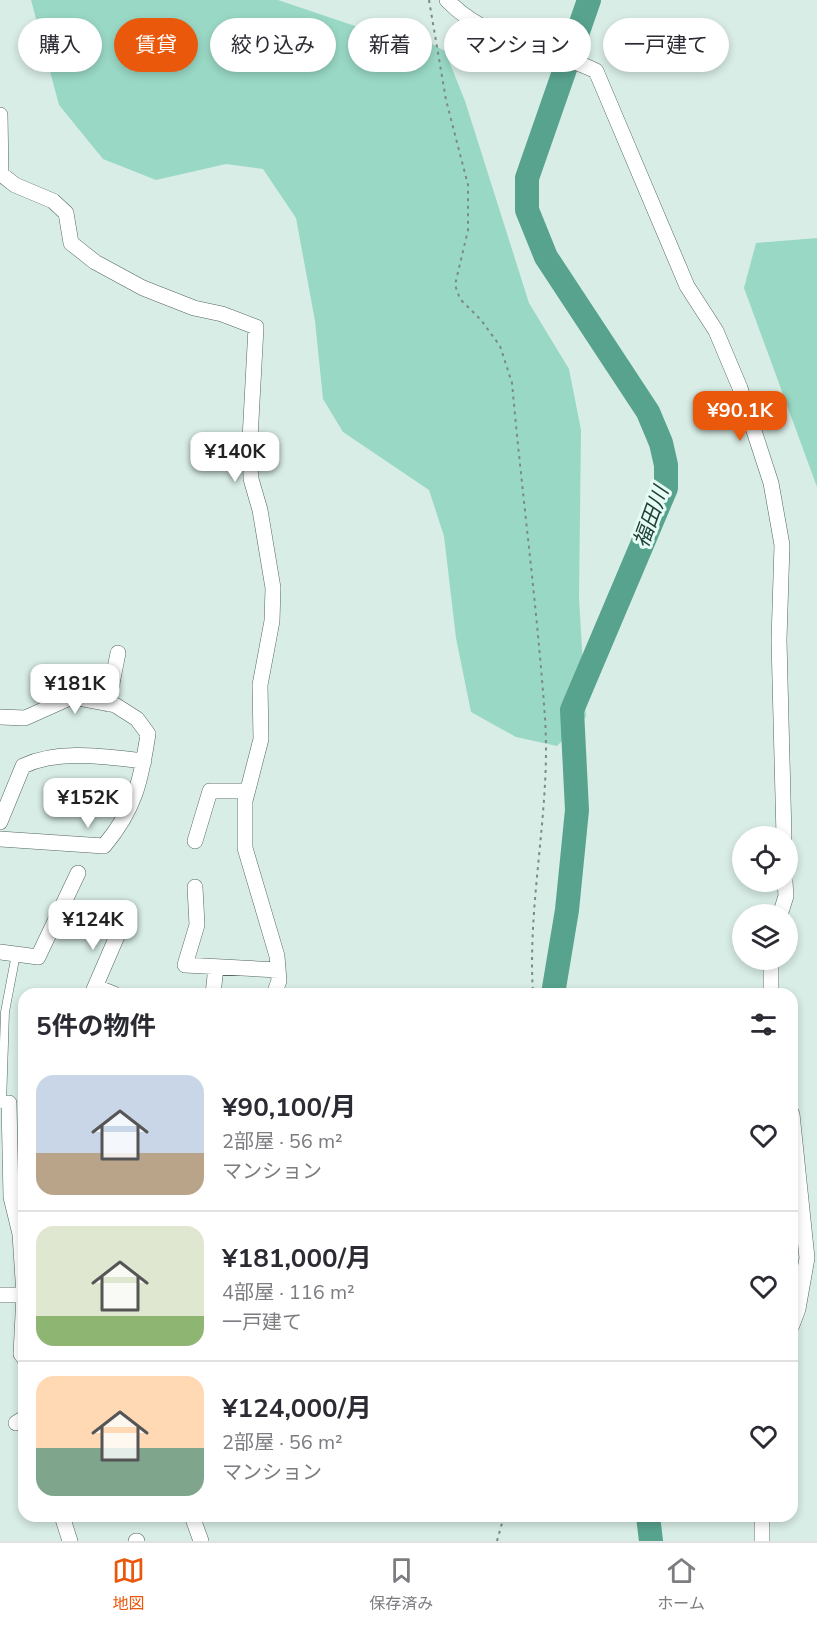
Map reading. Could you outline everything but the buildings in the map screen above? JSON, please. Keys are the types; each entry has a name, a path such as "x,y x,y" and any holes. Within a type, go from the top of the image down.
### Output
{"street":[{"path":"447,0 466,18 507,40 559,56 596,71 687,286 716,331 740,388 771,483 782,545 779,640 784,826"},
{"path":"0,115 1,174 15,185 53,201 66,213 71,243 95,262 143,288 194,308 222,314 256,327 250,439 252,479 260,510 273,588 272,621 260,685 261,739 247,791 245,848 263,906 278,970 279,981 276,988"},
{"path":"108,704 118,653"},
{"path":"0,717 25,718 72,697 108,704 137,719 148,734 142,774 124,822 104,846 0,839"},
{"path":"0,822 23,766 40,758 98,756 144,761"},
{"path":"195,841 210,791 247,791"},
{"path":"0,952 38,957 78,873"},
{"path":"195,887 198,925 185,965 278,970"},
{"path":"95,988 124,920"},
{"path":"214,988 216,968"},
{"path":"771,970 771,988"},
{"path":"9,1103 5,1169 6,1201 18,1226"},
{"path":"798,1172 807,1258 798,1309"},
{"path":"0,1295 18,1295"},
{"path":"64,1522 70,1541"},
{"path":"194,1522 201,1541"},
{"path":"762,1522 762,1541"}],"lane":[{"path":"9,1103 1,1072 5,1012 16,954"}],"path":[{"path":"429,0 446,100 468,185 468,230 455,285 460,299 481,320 500,346 512,383 545,717 543,815 530,956 533,988"},
{"path":"497,1541 502,1522"}],"green space":[{"path":"31,0 278,0 331,18 210,18 210,72 336,72 336,20 348,24 348,72 432,72 432,44 444,50 444,72 453,72 465,101 529,303 569,369 581,430 579,598 586,717 557,746 516,737 471,712 456,638 444,536 429,490 343,432 323,399 315,321 296,218 263,169 226,164 156,180 103,159 59,105 50,72 102,72 102,18 36,18"},
{"path":"817,238 817,487 744,288 756,243"}],"waterway":[{"name":"福田川","path":"554,988 567,910 577,810 572,710 666,488 666,465 661,443 648,412 546,257 527,210 527,178 589,0"},
{"name":"福田川","path":"649,1522 651,1541"}]}
